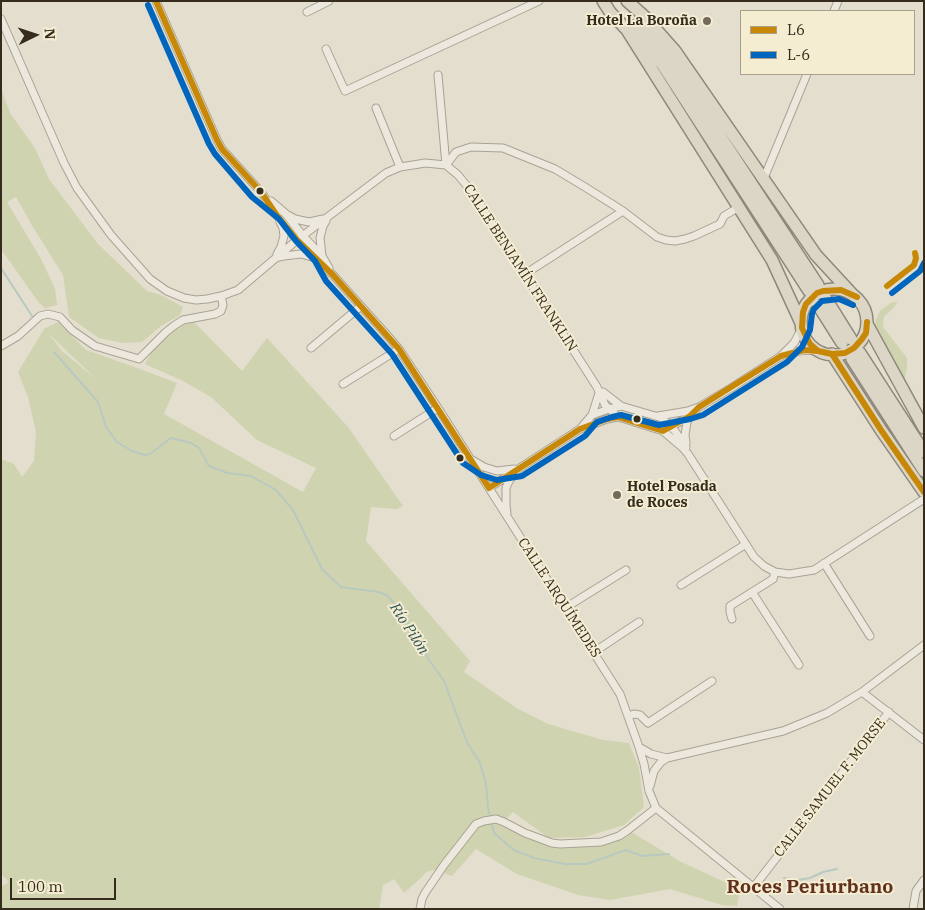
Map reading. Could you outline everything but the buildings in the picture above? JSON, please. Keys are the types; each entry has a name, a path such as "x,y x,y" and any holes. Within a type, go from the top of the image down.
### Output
{"highway":[{"path":"603,1 610,12 627,30 772,260 810,344 818,350 832,354 844,353 854,348 862,340 866,332 867,315 857,297 841,290 833,289 817,293 806,304 803,312 802,326"},
{"path":"608,1 635,30 662,64 813,288 669,58 622,1"},
{"path":"627,1 644,16 675,51 816,255 852,294"},
{"path":"822,302 846,341"},
{"path":"867,324 924,428"},
{"path":"832,354 924,492"},
{"path":"924,452 856,356 924,472"}],"street":[{"name":"CALLE ARQUÍMEDES","path":"156,1 222,149 261,192 285,213 300,238"},
{"path":"307,12 329,1"},
{"path":"326,49 345,90 539,1"},
{"path":"1,19 64,163 77,188 111,235 150,279 167,291 184,298 207,299 238,290 300,238 386,173 400,167 425,163 446,165"},
{"path":"438,75 446,165"},
{"path":"764,178 807,75"},
{"path":"376,108 400,167"},
{"path":"446,165 456,152 471,147 503,148 555,169 623,211 656,237 666,240 675,241 694,236 720,224 724,216 739,207"},
{"name":"CALLE BENJAMÍN FRANKLIN","path":"446,165 458,175 472,192 600,391 606,405 618,418"},
{"name":"CALLE ARQUÍMEDES","path":"261,192 278,217 319,258 387,335 438,408 620,694 639,747 649,791 656,808 780,909"},
{"name":"CALLE ARQUÍMEDES","path":"271,206 329,267 333,275"},
{"path":"526,274 623,211"},
{"path":"285,213 295,219 310,222 328,217"},
{"path":"274,259 281,248 284,236 278,217"},
{"path":"274,259 301,254 319,258 320,238 328,217"},
{"name":"CALLE ARQUÍMEDES","path":"319,258 329,267"},
{"path":"1,346 18,336 40,316 48,314 60,317 72,330 94,346 139,359 166,332 183,320 215,314 220,311 223,305 220,296"},
{"path":"311,348 360,306"},
{"path":"663,431 781,356 794,343 802,326"},
{"path":"343,384 399,350"},
{"path":"781,356 804,350 818,350"},
{"path":"580,429 592,415 600,391"},
{"name":"CALLE BENJAMÍN FRANKLIN","path":"600,391 621,406"},
{"path":"592,415 621,406 658,416 667,422 687,450 754,557 764,566 775,572 788,574 814,570 924,499"},
{"path":"394,436 438,408"},
{"path":"589,426 606,415 609,409"},
{"path":"658,416 689,414"},
{"path":"687,450 685,435 689,414"},
{"path":"489,488 580,429 607,419 618,418 663,431 687,450"},
{"path":"670,436 672,427"},
{"path":"470,458 497,471 519,468"},
{"path":"509,520 506,506 506,488 519,468"},
{"path":"681,585 746,544"},
{"path":"824,563 870,636"},
{"path":"565,608 626,570"},
{"path":"732,619 730,606 773,579 775,572"},
{"path":"752,592 799,665"},
{"path":"594,652 639,622"},
{"path":"649,791 654,771 667,758 783,731 827,713 862,692 924,645"},
{"path":"628,716 640,715 648,723 712,681"},
{"path":"862,692 924,740"},
{"name":"CALLE SAMUEL F. MORSE","path":"753,888 888,712"},
{"path":"639,747 651,754 667,758"},
{"path":"420,909 425,892 476,824 496,819 552,843 601,842 619,836 656,808"},
{"path":"913,909 916,891 924,880"}],"green space":[{"path":"1,89 10,113 35,148 49,179 98,244 147,291 161,295 183,307 180,315 161,326 142,342 123,343 99,338 69,317 63,275 16,197 7,202 41,259 55,289 57,305 45,308 39,303 1,249"},
{"path":"898,301 884,317 883,327 907,358 904,383 874,325 881,310 891,303"},
{"path":"58,322 86,350 177,383 164,414 303,492 316,468 257,440 211,397 183,381 145,364 151,353 167,336 180,326 194,322 242,371 267,338 348,427 403,506 397,509 371,507 366,541 470,661 464,672 518,709 548,724 603,740 629,743 639,768 644,807 624,825 585,837 549,838 513,812 504,821 546,842 613,843 628,830 681,862 727,883 739,896 737,906 722,905 670,889 610,900 578,895 517,874 476,849 452,876 434,870 426,872 404,893 394,879 383,885 379,909 1,909 1,887 9,882 1,874 1,459 14,464 22,477 34,461 36,432 28,397 18,372 44,329","holes":["48,333 97,380 62,351"]}],"waterway":[{"name":"Río Pilón","path":"1,268 32,316"},
{"name":"Río Pilón","path":"54,352 98,402 106,427 117,442 132,451 145,455 150,454 171,438 191,443 199,448 209,466 227,473 251,476 276,490 293,510 322,569 341,587 379,592 388,596 399,609 429,660 444,681 467,742 480,763 486,784 488,808 494,833 514,850 534,858 565,864 586,864 626,850 642,856 669,854"},
{"name":"Río Pilón","path":"784,878 798,880 810,878 823,872 837,869"}],"tunnel":[{"path":"842,343 852,359"}],"transit line":[{"name":"L6","path":"156,1 222,149 261,192 297,240 333,275 399,349 489,488 580,429 618,417 663,431 690,416 699,407 781,356 804,350 818,351"},
{"name":"L-6","path":"148,5 215,154 252,197 279,219 315,261 326,281 392,354 463,463 481,475 497,480 522,476 585,436 597,422 612,417 621,415 659,425 703,415 787,362 802,347 810,330 814,309 822,301 839,299 853,305"},
{"name":"L6","path":"887,286 914,265 915,253"},
{"name":"L-6","path":"892,293 920,271 924,263"},
{"name":"L6","path":"857,297 841,290 817,293 806,304 803,312 802,328 810,344 818,351 832,354 845,353 854,348 862,339 866,333 867,322"},
{"name":"L6","path":"832,354 924,492"}],"place":[{"name":"Hotel La Boroña","path":"707,21"},
{"name":"Hotel Posada de Roces","path":"617,495"}],"district":[{"name":"Roces Periurbano","path":"810,888"}]}
